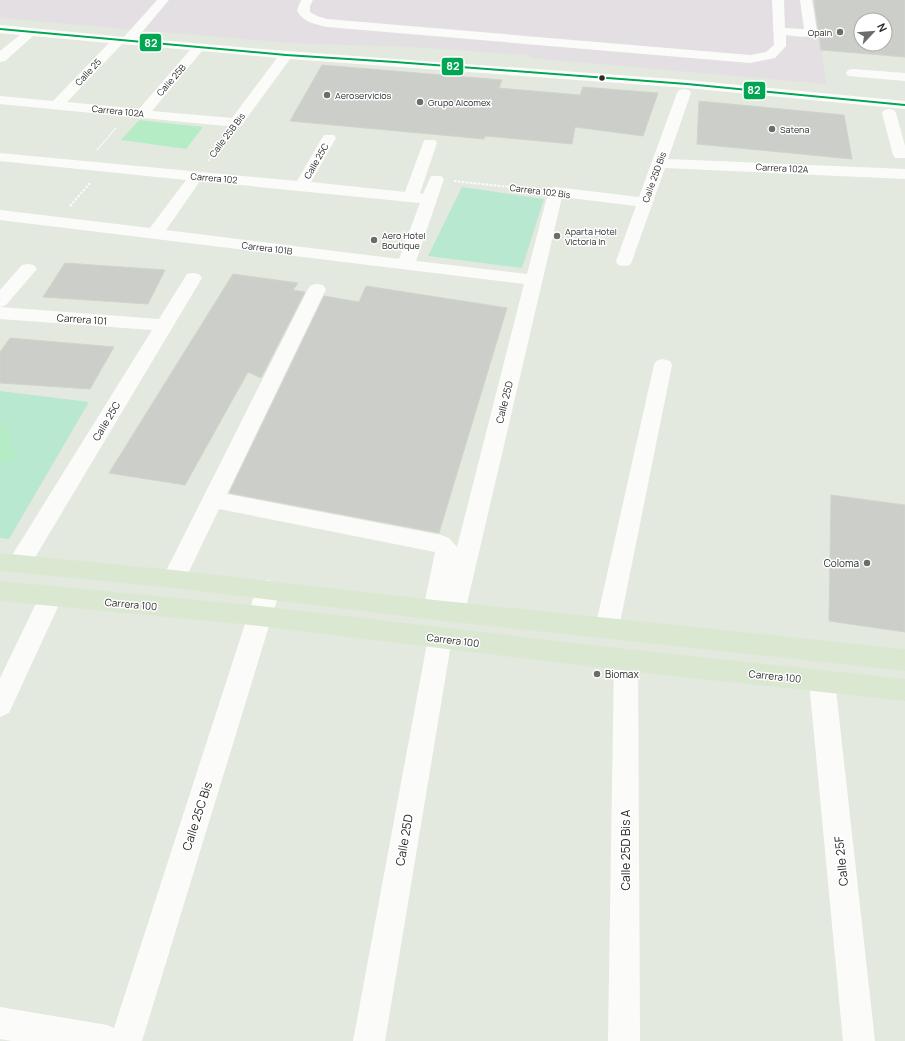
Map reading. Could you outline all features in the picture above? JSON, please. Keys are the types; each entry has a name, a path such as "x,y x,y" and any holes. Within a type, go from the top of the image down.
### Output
{"main road":[{"name":"Carrera 100","path":"10,563 174,579 264,603 440,638 822,682 905,690"},
{"name":"Carrera 100","path":"0,591 51,596 444,611 905,660"}],"street":[{"name":"Calle 25","path":"57,105 163,0"},
{"path":"306,0 303,10 305,14 309,18 327,23 741,59 758,58 774,53 780,46 778,0"},
{"path":"780,31 805,33 810,31 806,0"},
{"path":"0,29 286,55 402,62 687,84 905,105"},
{"path":"0,58 30,32"},
{"name":"Calle 25B","path":"136,113 199,47"},
{"name":"Calle 25B Bis","path":"236,123 286,55"},
{"path":"853,72 905,77"},
{"path":"589,84 905,114"},
{"name":"Calle 25D Bis","path":"624,261 684,93"},
{"name":"Carrera 102A","path":"0,100 236,123"},
{"path":"889,113 900,155"},
{"name":"Calle 25C","path":"302,185 329,138"},
{"path":"411,197 430,143"},
{"name":"Carrera 102","path":"0,156 85,166 302,185 429,199"},
{"name":"Carrera 102A","path":"659,162 905,174"},
{"path":"154,234 196,176"},
{"path":"406,264 436,179"},
{"name":"Carrera 102 Bis","path":"555,192 645,202"},
{"name":"Calle 25D","path":"444,611 533,280 555,192"},
{"name":"Carrera 101B","path":"0,215 55,223 533,280"},
{"path":"0,301 28,268"},
{"name":"Calle 25C","path":"10,563 164,325 192,278"},
{"path":"174,579 317,289"},
{"name":"Carrera 101","path":"0,313 164,325"},
{"path":"607,628 663,365"},
{"path":"214,500 441,544 446,549 442,568 444,611"},
{"path":"0,705 51,596"},
{"name":"Calle 25C Bis","path":"126,1041 264,603"},
{"name":"Calle 25D","path":"369,1041 440,638"},
{"name":"Calle 25D Bis A","path":"624,1041 626,660"},
{"name":"Calle 25F","path":"822,682 859,1041"},
{"path":"0,1023 107,1041"}],"path":[{"path":"85,166 136,113"},
{"name":"Calle 25B Bis","path":"196,176 236,123"},
{"path":"55,223 104,167"},
{"name":"Carrera 102 Bis","path":"436,179 555,192"}],"shaded area":[{"path":"0,0 814,0 826,84 530,58 530,55 410,47 288,43 0,18"}],"green space":[{"path":"139,120 203,127 186,149 121,140"},
{"path":"462,187 544,199 522,268 428,256"},
{"path":"0,391 89,402 9,539 0,538"},
{"path":"7,421 16,459 0,464 0,423"}],"building":[{"name":"Opain","path":"814,0 905,0 905,57 821,50"},
{"path":"322,65 502,80 499,88 580,95 583,87 658,93 643,136 575,127 572,144 485,136 484,139 290,121"},
{"name":"Satena","path":"699,101 844,115 852,159 697,144"},
{"path":"65,263 165,270 148,304 43,297"},
{"path":"233,274 298,283 293,290 305,292 261,378 248,372 185,485 109,473"},
{"path":"366,286 507,308 439,533 229,493 324,296 359,302"},
{"path":"10,338 114,347 90,389 0,383 0,352"},
{"name":"Coloma","path":"831,495 905,505 905,632 829,621"}],"transit line":[{"name":"82","path":"0,29 286,55 687,84 905,105"}],"place":[{"name":"Opain","path":"840,32"},
{"name":"Aeroservicios","path":"327,95"},
{"name":"Grupo Alcomex","path":"420,102"},
{"name":"Satena","path":"772,129"},
{"name":"Aparta Hotel Victoria In","path":"557,236"},
{"name":"Aero Hotel Boutique","path":"374,240"},
{"name":"Coloma","path":"867,563"},
{"name":"Biomax","path":"597,674"}]}
